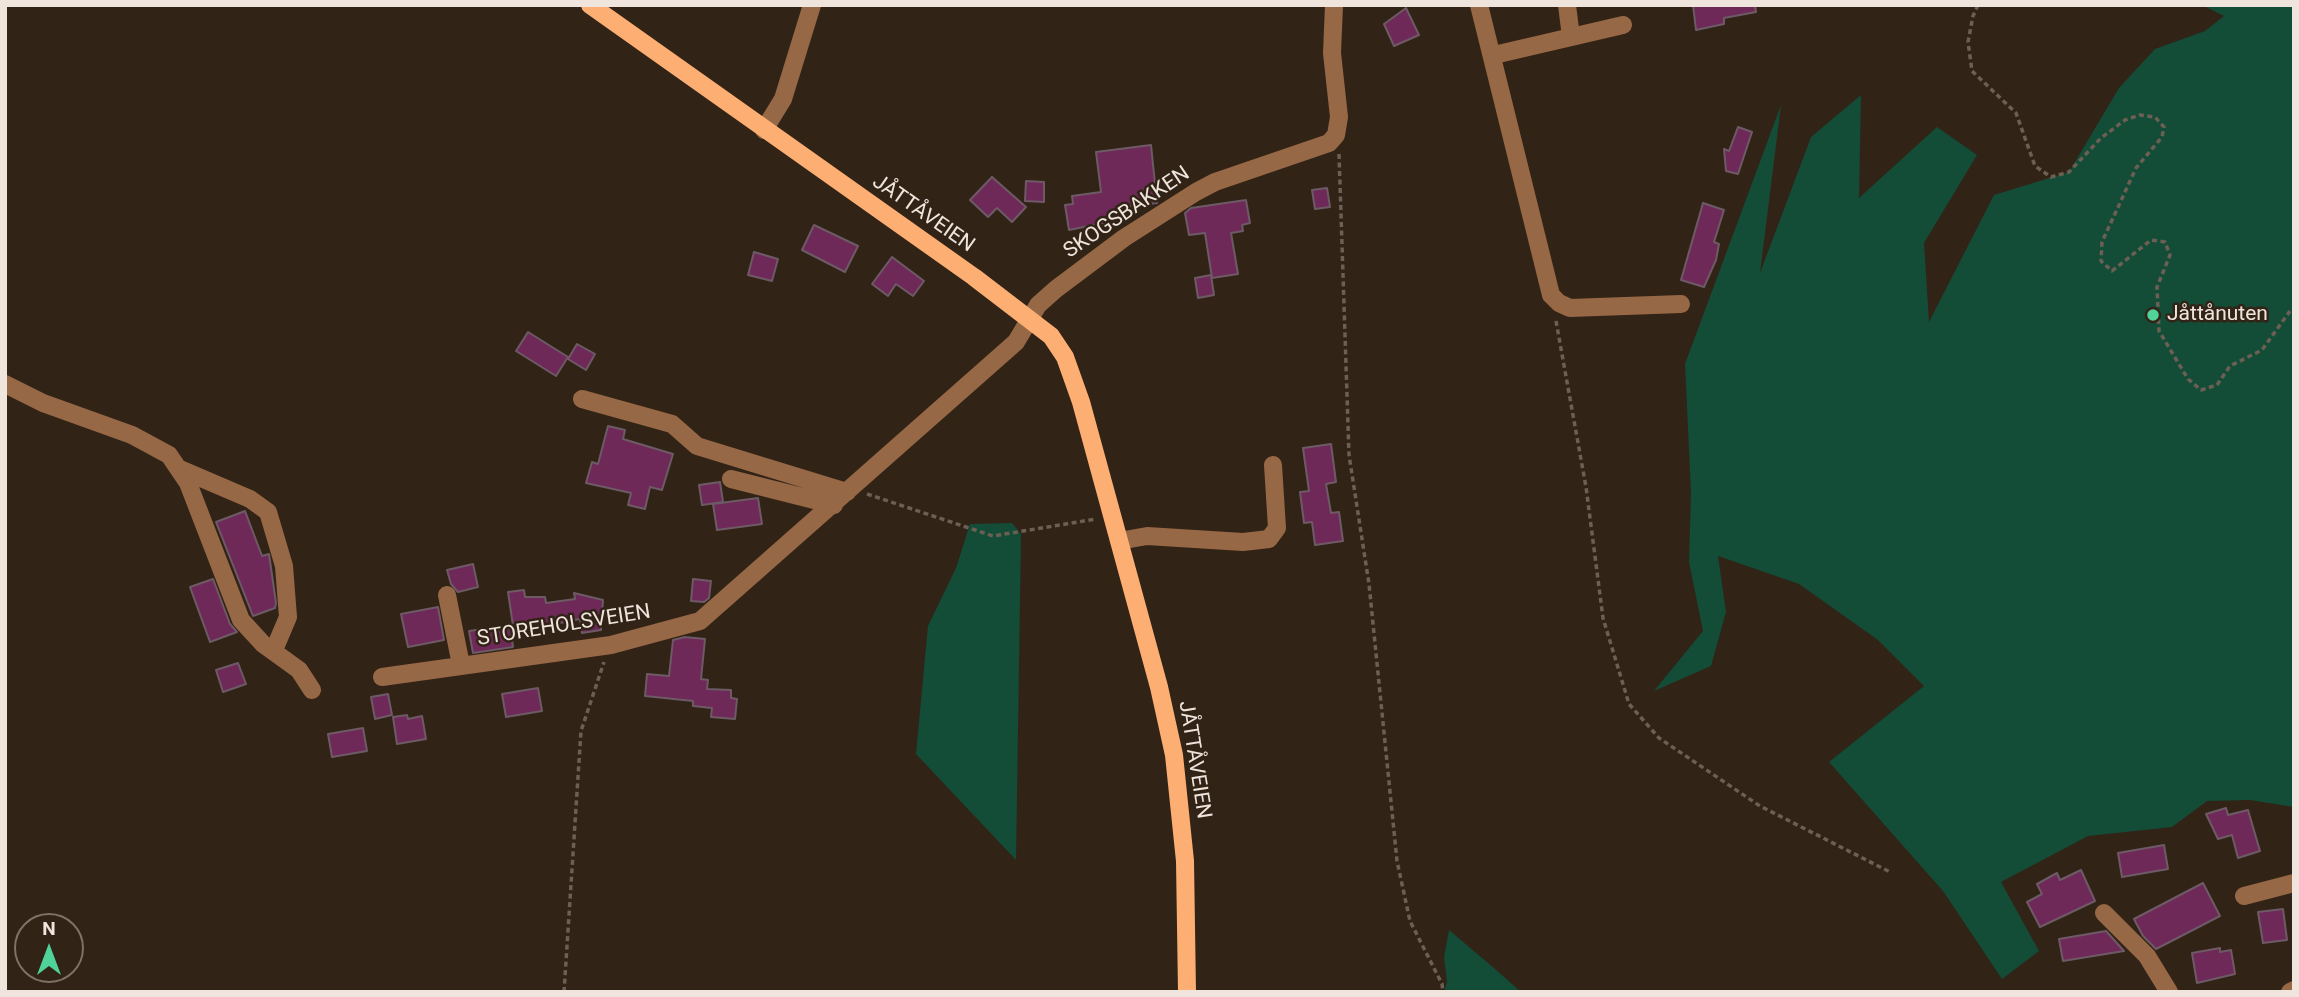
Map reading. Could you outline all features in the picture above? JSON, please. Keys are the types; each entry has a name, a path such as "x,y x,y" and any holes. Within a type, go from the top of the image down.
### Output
{"main road":[{"name":"JÅTTÅVEIEN","path":"590,5 974,277 1051,336 1065,357 1081,402 1159,687 1174,755 1185,861 1187,992"}],"street":[{"path":"764,130 783,99 813,5"},
{"path":"1334,5 1332,53 1339,117 1336,135"},
{"path":"1479,5 1551,295 1570,308 1681,304"},
{"path":"1567,5 1571,37"},
{"path":"1493,55 1622,25"},
{"name":"SKOGSBAKKEN","path":"1030,320 1038,305 1056,289 1124,237 1196,192 1215,182 1320,147 1336,135"},
{"name":"STOREHOLSVEIEN","path":"382,677 611,645 700,621 1016,342 1030,320"},
{"path":"5,383 43,403 138,438 169,455 180,469 242,620 263,644 299,670 312,690"},
{"path":"582,399 672,424 696,446 844,495"},
{"path":"1119,541 1147,537 1244,542 1269,539 1277,528 1273,466"},
{"path":"180,469 250,499 268,512 284,566 288,617 274,650"},
{"path":"731,479 844,495"},
{"path":"447,595 461,665"},
{"path":"2244,896 2294,883"},
{"path":"2104,913 2160,973 2169,992"}],"path":[{"path":"1978,5 1968,42 1972,71 2016,113 2035,166 2051,177 2068,172 2101,138 2133,118 2155,117 2164,127 2162,136 2136,168 2102,242 2101,261 2112,271 2151,240 2165,242 2171,255 2157,287 2159,331 2188,379 2201,390 2217,385 2230,366 2262,350 2290,311"},
{"path":"1336,135 1349,455 1369,584 1397,861 1409,921 1442,984 1443,992"},
{"path":"1551,295 1586,487 1603,618 1629,704 1659,738 1752,801 1890,872"},
{"path":"844,495 993,536 1112,516"},
{"path":"564,992 581,731 591,694 611,645"}],"green space":[{"path":"2202,5 2294,5 2294,807 2250,800 2207,801 2172,827 2088,836 2001,882 2039,951 2002,979 1943,891 1829,762 1924,686 1878,640 1799,584 1718,556 1726,612 1711,666 1654,691 1703,631 1689,562 1691,493 1685,364 1781,105 1760,273 1811,137 1861,95 1859,198 1937,127 1977,155 1924,243 1929,322 1994,195 2069,172 2119,88 2155,49 2205,31 2224,16"},
{"path":"1012,523 1021,534 1016,860 916,754 928,626 956,568 970,524"},
{"path":"1449,930 1521,992 1444,992 1447,982 1444,957"}],"building":[{"path":"1693,5 1755,5 1756,12 1724,18 1724,24 1696,30"},
{"path":"1406,8 1419,35 1394,46 1384,24"},
{"path":"1738,127 1752,132 1738,174 1726,171 1724,149 1729,151"},
{"path":"1151,145 1157,203 1117,208 1118,220 1069,230 1065,205 1073,204 1072,196 1101,192 1096,152"},
{"path":"992,177 1026,207 1012,222 997,208 988,217 970,200"},
{"path":"1026,181 1044,182 1044,202 1025,201"},
{"path":"1327,188 1330,207 1315,209 1312,190"},
{"path":"1246,200 1250,223 1242,225 1243,231 1231,233 1238,274 1212,278 1205,233 1189,235 1185,213 1191,208"},
{"path":"1703,203 1724,210 1714,242 1719,244 1716,260 1704,287 1681,280"},
{"path":"814,225 858,246 845,272 802,250"},
{"path":"754,252 778,259 772,281 748,275"},
{"path":"892,257 924,281 913,296 896,284 888,296 872,284"},
{"path":"1211,275 1214,295 1198,298 1195,278"},
{"path":"528,332 568,357 556,376 516,351"},
{"path":"577,344 595,354 586,370 568,359"},
{"path":"608,426 625,430 623,439 673,454 662,490 650,487 645,509 628,505 631,493 586,483 592,462 598,464"},
{"path":"1331,444 1336,482 1326,484 1331,513 1339,512 1343,541 1315,545 1312,522 1304,523 1300,492 1309,491 1303,448"},
{"path":"720,482 723,502 702,505 699,485"},
{"path":"758,498 762,524 717,530 713,504"},
{"path":"245,511 262,556 269,554 276,603 275,608 253,616 216,522"},
{"path":"473,564 478,587 458,592 451,584 447,570"},
{"path":"213,579 230,624 237,632 210,642 190,587"},
{"path":"693,579 711,581 709,598 704,602 691,601"},
{"path":"524,590 525,597 545,597 546,603 575,599 574,593 603,600 601,630 582,633 580,619 514,632 508,592"},
{"path":"438,607 444,640 408,647 401,614"},
{"path":"510,625 513,647 473,653 469,631"},
{"path":"685,637 705,639 701,679 708,680 707,689 731,690 731,698 737,699 735,719 711,717 712,708 693,706 693,701 645,696 647,674 669,676 673,640"},
{"path":"238,663 246,684 223,692 216,670"},
{"path":"538,688 542,711 506,717 502,694"},
{"path":"388,694 392,715 375,719 371,697"},
{"path":"407,715 408,719 422,716 426,739 397,744 393,717"},
{"path":"363,728 367,751 332,757 328,734"},
{"path":"2226,808 2228,815 2248,810 2260,851 2238,858 2232,835 2218,839 2206,814"},
{"path":"2164,845 2168,869 2122,877 2118,853"},
{"path":"2081,870 2095,901 2040,927 2027,902 2042,894 2037,884 2057,873 2060,880"},
{"path":"2203,883 2220,916 2156,949 2143,936 2134,919"},
{"path":"2283,909 2287,940 2263,943 2258,912"},
{"path":"2106,931 2124,951 2063,961 2059,939"},
{"path":"2220,948 2220,952 2231,950 2235,974 2197,983 2192,953"}],"place":[{"name":"Jåttånuten","path":"2153,315"}]}
